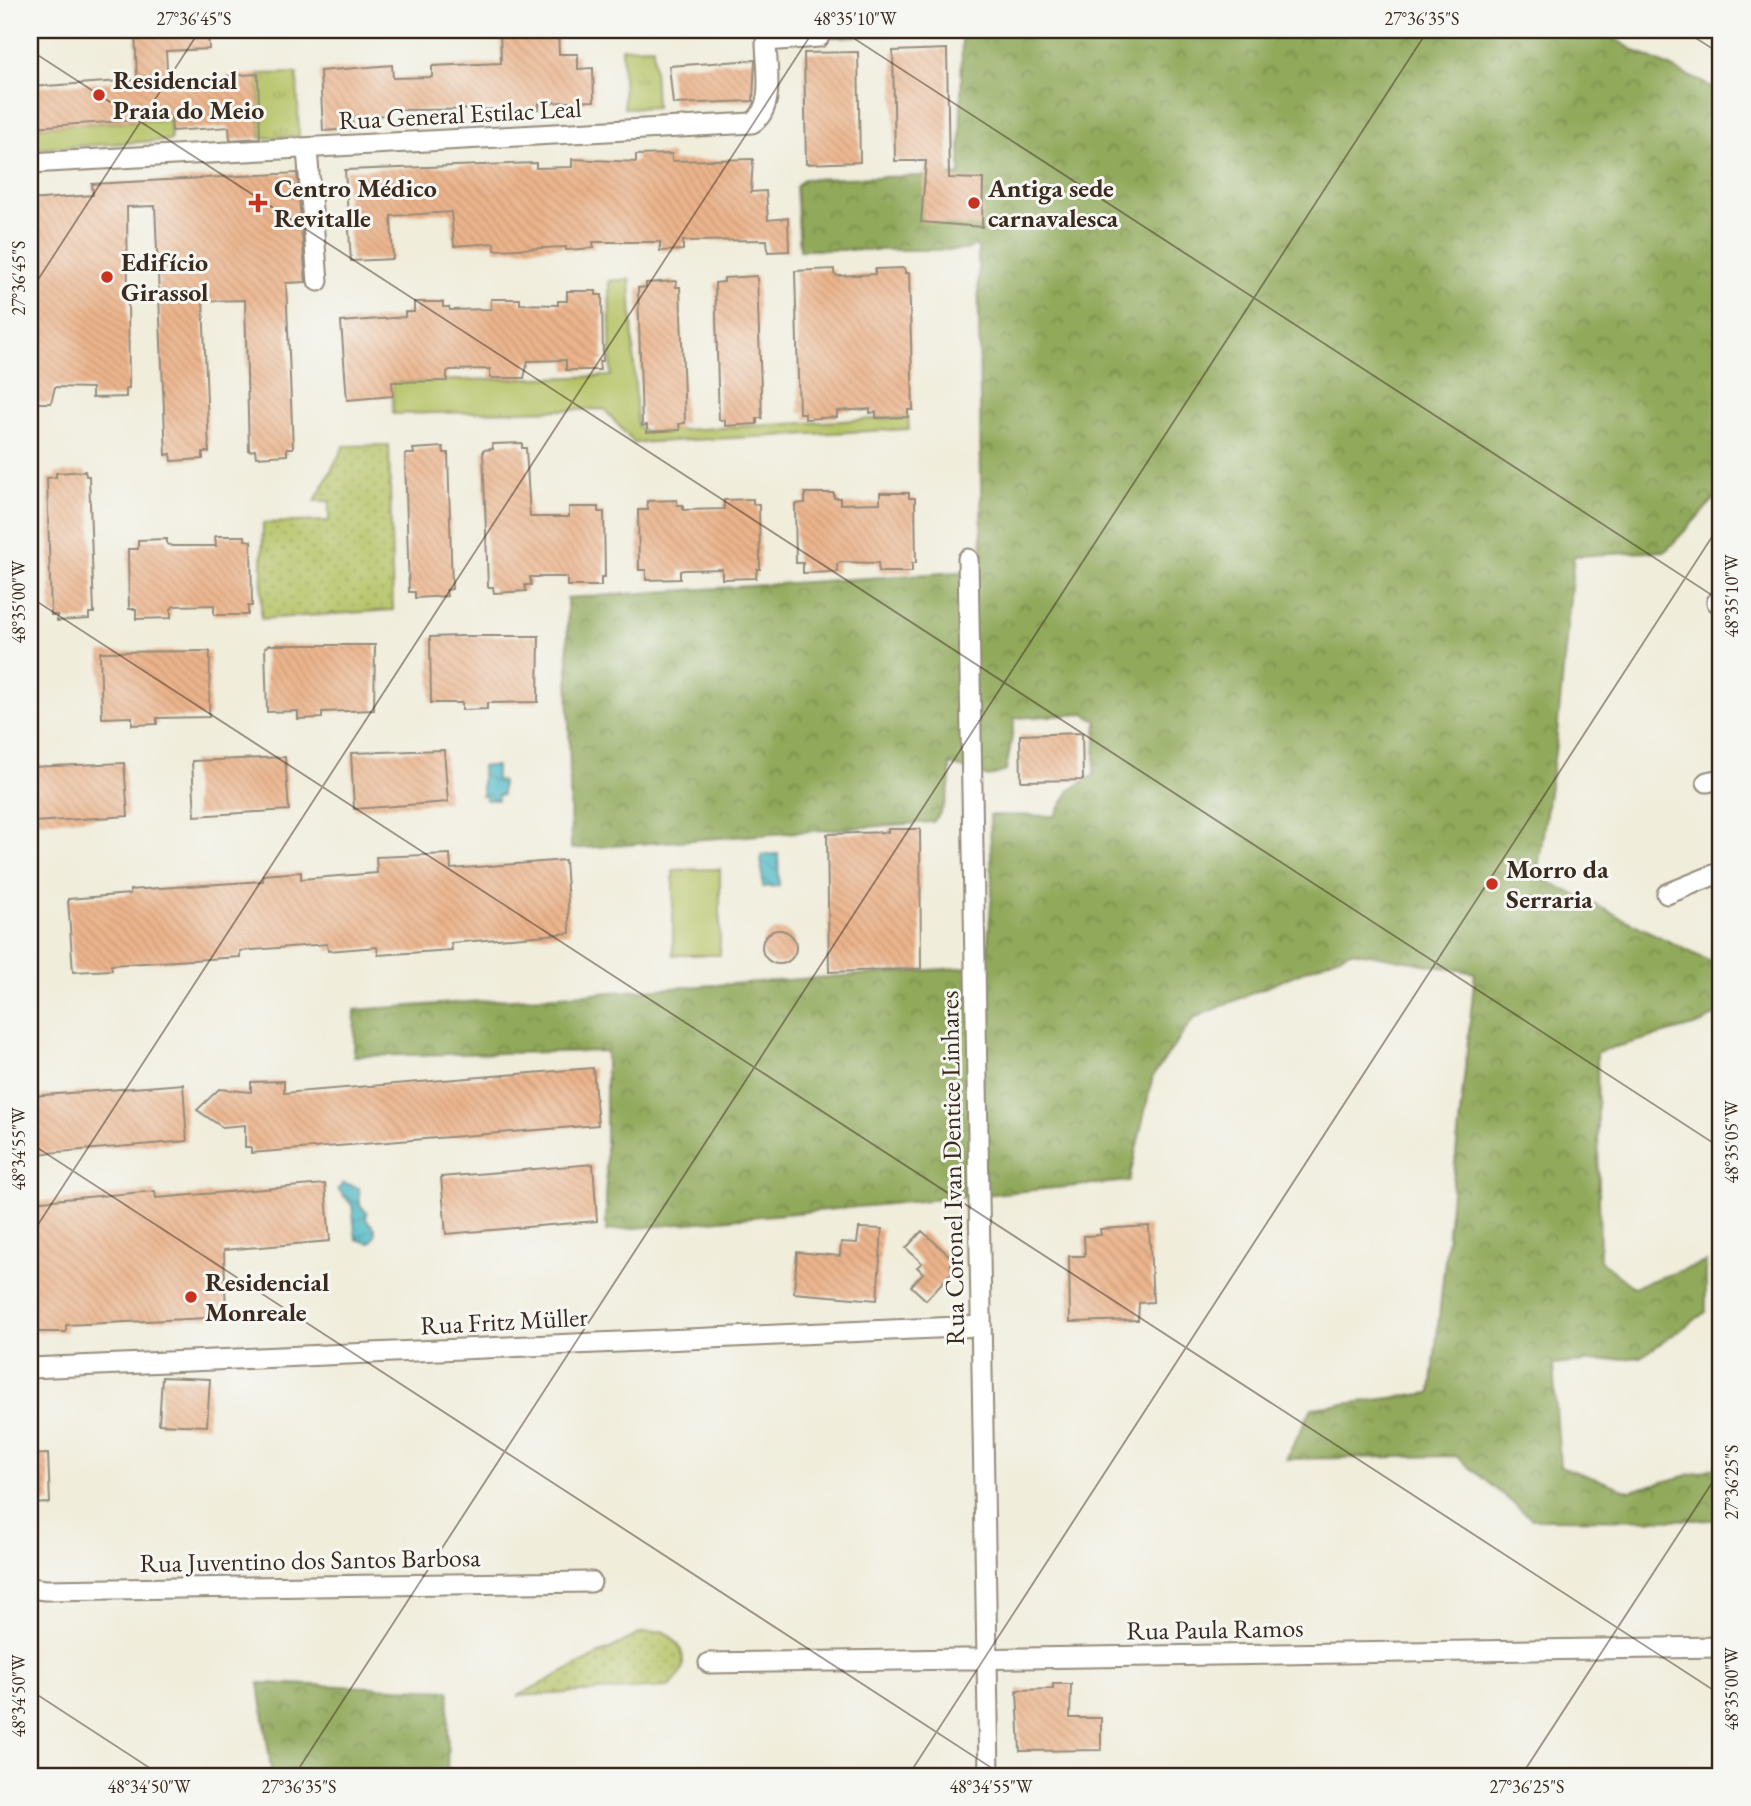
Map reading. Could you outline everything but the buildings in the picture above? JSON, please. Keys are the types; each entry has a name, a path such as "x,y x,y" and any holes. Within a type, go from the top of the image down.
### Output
{"street":[{"name":"Rua General Estilac Leal","path":"30,163 307,150 752,123 762,117 766,106 766,41 820,37"},
{"path":"307,150 318,281"},
{"name":"Rua Coronel Ivan Dentice Linhares","path":"968,559 989,1776"},
{"path":"1667,894 1721,872"},
{"name":"Rua Fritz Müller","path":"30,1368 981,1326"},
{"name":"Rua Juventino dos Santos Barbosa","path":"30,1588 45,1590 591,1581"},
{"name":"Rua Paula Ramos","path":"709,1663 1721,1647"}],"green space":[{"path":"825,30 1600,30 1637,52 1721,91 1721,492 1666,551 1574,556 1556,745 1537,876 1721,967 1721,1010 1701,1024 1597,1052 1600,1261 1633,1287 1706,1262 1706,1312 1641,1357 1553,1365 1560,1466 1630,1491 1721,1466 1721,1520 1532,1519 1456,1456 1286,1459 1312,1408 1431,1393 1475,973 1351,951 1194,1018 1153,1076 1129,1181 606,1231 606,1051 354,1056 355,1010 986,966 992,892 990,815 1055,816 1070,790 1094,775 1097,721 1084,714 1015,718 1006,771 988,777 950,764 947,795 933,822 571,849 567,598 973,571 982,561 978,248 975,245 967,250 800,250 796,187 804,179 960,175 962,32 833,37"},
{"path":"653,47 656,107 624,108 622,48"},
{"path":"297,73 299,137 260,138 258,74"},
{"path":"170,119 171,140 32,149 31,127"},
{"path":"630,279 637,426 647,432 908,417 909,429 634,443 604,409 393,414 392,382 611,376 609,281"},
{"path":"389,445 393,610 261,619 263,523 329,521 329,501 315,501 344,446"},
{"path":"720,869 720,955 673,955 673,870"},
{"path":"662,1631 676,1642 683,1657 683,1665 676,1680 668,1687 517,1696 641,1633"},
{"path":"259,1683 449,1690 447,1776 272,1776"}],"water":[{"path":"482,766 496,766 496,780 502,781 502,795 498,795 498,800 486,800 486,796 482,796"},
{"path":"778,854 779,886 763,887 761,855"},
{"path":"344,1183 359,1188 360,1205 367,1213 366,1220 375,1228 375,1236 370,1243 356,1239 352,1205 338,1189"}],"place":[{"name":"Residencial Praia do Meio","path":"99,95"},
{"name":"Centro Médico Revitalle","path":"258,203"},
{"name":"Antiga sede carnavalesca","path":"974,203"},
{"name":"Edifício Girassol","path":"107,277"},
{"name":"Morro da Serraria","path":"1492,884"},
{"name":"Residencial Monreale","path":"191,1297"}]}
